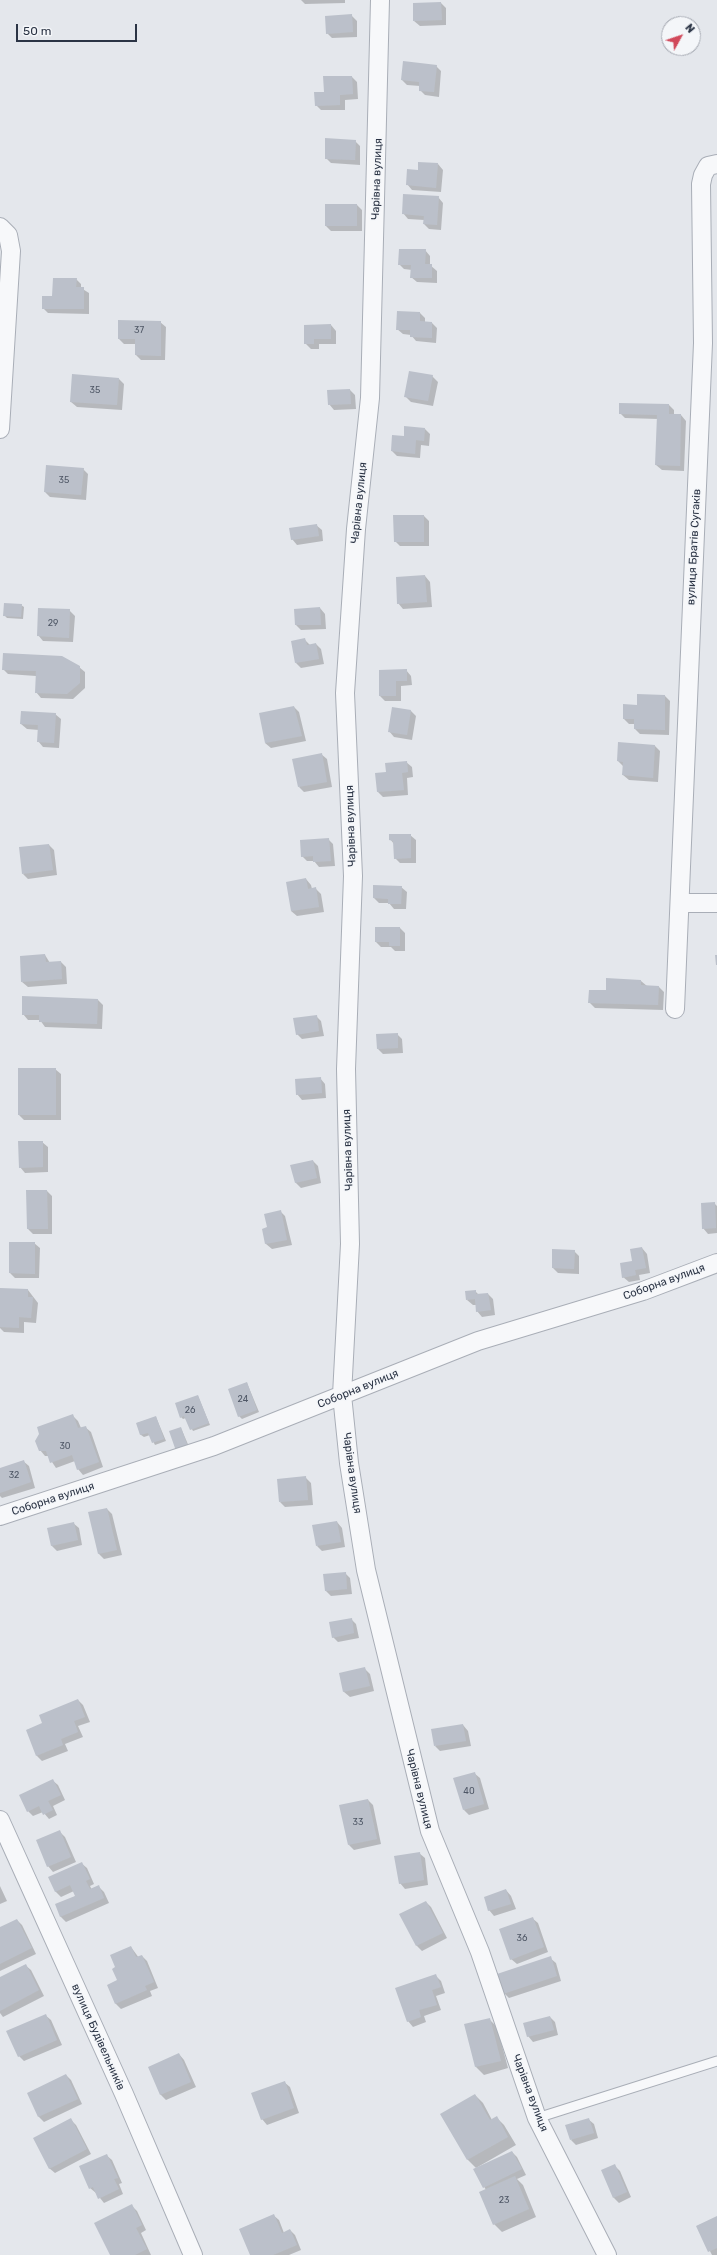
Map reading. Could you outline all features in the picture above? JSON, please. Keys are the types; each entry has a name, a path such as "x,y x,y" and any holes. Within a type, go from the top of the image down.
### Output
{"street":[{"name":"Чарівна вулиця","path":"380,0 378,169 370,398 356,529 345,693 353,876 346,1069 350,1244 342,1395 349,1462 366,1570 430,1831 480,1952 537,2118 607,2255"},
{"name":"вулиця Братів Сугаків","path":"680,903 680,868 703,343 701,184 703,175 708,166 717,164"},
{"path":"0,227 8,234 11,251 0,429"},
{"path":"675,1009 680,903 717,903"},
{"name":"Соборна вулиця","path":"0,1516 214,1446 478,1342 643,1291 717,1263"},
{"name":"вулиця Будівельників","path":"0,1820 124,2094 193,2255"}],"lane":[{"path":"537,2118 717,2061"}],"building":[{"path":"441,2 442,20 413,21 413,3"},
{"path":"352,14 353,32 326,34 325,16"},
{"path":"403,61 437,65 434,92 419,91 419,82 401,80"},
{"path":"323,76 352,76 353,94 340,95 340,105 315,106 314,92 324,92"},
{"path":"325,138 356,140 355,160 325,159"},
{"path":"418,162 438,163 436,188 406,185 407,169 418,170"},
{"path":"403,194 439,196 437,225 423,224 424,216 402,214"},
{"path":"325,204 357,204 357,226 325,226"},
{"path":"399,249 426,249 425,264 432,264 432,278 410,278 411,265 398,265"},
{"path":"53,278 77,278 76,287 84,287 84,309 42,309 42,296 52,296"},
{"path":"397,311 420,312 420,321 432,322 432,338 410,337 410,330 396,330"},
{"path":"118,320 161,321 161,356 135,355 135,339 118,339"},
{"path":"331,324 331,339 314,339 314,344 304,344 304,325"},
{"path":"409,371 433,375 428,401 404,397"},
{"path":"72,374 119,378 117,405 70,402"},
{"path":"350,389 351,404 328,405 327,390"},
{"path":"619,403 669,404 669,414 681,414 680,466 655,465 657,415 619,414"},
{"path":"404,426 425,428 424,441 416,440 415,454 391,451 392,435 404,436"},
{"path":"46,465 84,468 81,495 44,492"},
{"path":"393,515 424,515 424,542 394,542"},
{"path":"317,524 319,536 291,540 289,528"},
{"path":"425,575 427,602 397,604 396,577"},
{"path":"4,603 22,604 21,617 3,616"},
{"path":"320,607 321,625 295,625 294,609"},
{"path":"38,608 70,609 69,638 37,636"},
{"path":"305,638 307,645 316,643 319,659 295,663 291,641"},
{"path":"3,653 62,656 80,666 80,683 67,694 35,693 36,671 2,670"},
{"path":"407,669 407,681 396,681 396,696 379,696 379,670"},
{"path":"637,694 665,695 665,730 634,729 634,719 623,719 623,704 637,705"},
{"path":"294,706 302,736 265,743 259,713"},
{"path":"392,707 411,710 407,735 388,732"},
{"path":"21,711 56,713 54,743 37,742 38,725 20,724"},
{"path":"618,742 655,745 653,778 622,775 623,762 617,761"},
{"path":"322,753 327,782 298,787 292,759"},
{"path":"407,761 408,772 402,773 404,790 377,792 375,773 386,772 385,763"},
{"path":"389,834 411,834 411,858 394,859 393,841 389,840"},
{"path":"329,838 331,861 313,862 313,856 301,857 300,840"},
{"path":"49,844 53,870 22,874 19,847"},
{"path":"306,878 308,889 316,887 319,907 291,911 286,882"},
{"path":"373,885 402,886 401,904 388,904 388,899 373,898"},
{"path":"375,927 400,927 400,946 389,946 389,942 375,942"},
{"path":"45,954 46,962 61,961 62,979 21,982 20,956"},
{"path":"715,955 717,955 717,965 716,965"},
{"path":"606,978 641,980 641,985 659,986 658,1005 588,1003 589,990 606,990"},
{"path":"22,996 98,999 97,1024 39,1022 39,1015 22,1015"},
{"path":"317,1015 319,1031 296,1035 293,1018"},
{"path":"398,1033 398,1048 377,1049 376,1034"},
{"path":"18,1068 56,1068 56,1115 18,1115"},
{"path":"321,1077 322,1093 296,1095 295,1079"},
{"path":"18,1141 43,1141 43,1167 19,1168"},
{"path":"313,1160 317,1178 295,1183 290,1165"},
{"path":"26,1190 47,1190 48,1229 27,1229"},
{"path":"715,1202 716,1228 702,1229 701,1203"},
{"path":"281,1210 287,1240 265,1244 262,1229 267,1227 264,1214"},
{"path":"9,1242 35,1242 35,1274 9,1273"},
{"path":"642,1247 646,1268 635,1270 636,1275 622,1278 620,1263 632,1261 630,1249"},
{"path":"552,1249 575,1250 574,1269 552,1268"},
{"path":"0,1288 28,1289 28,1297 33,1297 31,1318 19,1317 19,1328 0,1327"},
{"path":"476,1290 476,1294 488,1293 491,1310 476,1312 475,1299 466,1300 465,1291"},
{"path":"247,1382 257,1410 238,1417 228,1389"},
{"path":"198,1395 209,1423 190,1430 184,1416 180,1418 175,1403"},
{"path":"73,1414 78,1428 86,1426 99,1462 77,1470 72,1455 50,1463 46,1451 39,1451 35,1441 39,1434 37,1427"},
{"path":"156,1416 164,1439 152,1443 148,1433 140,1435 136,1423"},
{"path":"181,1427 188,1447 176,1451 169,1431"},
{"path":"24,1460 31,1482 0,1493 0,1468"},
{"path":"306,1476 308,1500 279,1502 277,1479"},
{"path":"107,1508 117,1550 98,1554 88,1512"},
{"path":"337,1521 341,1542 316,1546 312,1525"},
{"path":"74,1522 78,1540 51,1546 47,1528"},
{"path":"346,1572 347,1589 325,1591 323,1574"},
{"path":"352,1618 354,1633 332,1638 329,1622"},
{"path":"365,1667 370,1686 343,1692 339,1673"},
{"path":"78,1699 85,1717 74,1721 78,1732 61,1739 63,1745 36,1756 26,1730 42,1723 39,1715"},
{"path":"463,1724 466,1741 434,1746 431,1729"},
{"path":"475,1772 484,1804 463,1810 453,1778"},
{"path":"53,1779 61,1795 48,1801 53,1810 43,1815 39,1806 27,1812 19,1795"},
{"path":"368,1799 377,1839 348,1845 339,1805"},
{"path":"60,1830 71,1857 47,1867 36,1840"},
{"path":"420,1852 424,1880 399,1884 394,1856"},
{"path":"82,1862 90,1879 86,1881 90,1889 99,1885 104,1898 60,1917 55,1904 75,1896 70,1885 55,1892 48,1877"},
{"path":"506,1889 511,1904 488,1911 484,1897"},
{"path":"426,1901 443,1933 416,1946 399,1914"},
{"path":"533,1917 544,1947 510,1960 499,1929"},
{"path":"17,1919 32,1948 0,1964 0,1927"},
{"path":"131,1946 136,1957 142,1955 154,1982 145,1986 147,1990 115,2004 107,1985 117,1980 112,1969 115,1967 110,1955"},
{"path":"551,1956 557,1976 503,1994 497,1974"},
{"path":"26,1964 39,1990 0,2011 0,1977"},
{"path":"436,1974 441,1987 432,1990 437,2005 419,2010 421,2017 407,2022 395,1988"},
{"path":"46,2014 57,2040 18,2057 6,2031"},
{"path":"550,2016 554,2030 527,2037 523,2023"},
{"path":"490,2018 501,2061 475,2067 464,2024"},
{"path":"179,2053 191,2082 160,2095 148,2067"},
{"path":"66,2074 78,2099 38,2117 27,2093"},
{"path":"285,2081 294,2108 261,2120 251,2093"},
{"path":"475,2094 490,2120 497,2116 508,2137 467,2160 440,2114"},
{"path":"71,2118 87,2149 49,2169 33,2138"},
{"path":"589,2118 594,2133 570,2140 565,2125"},
{"path":"512,2151 522,2169 483,2188 473,2169"},
{"path":"107,2154 118,2178 114,2179 119,2189 98,2199 93,2187 89,2189 79,2166"},
{"path":"615,2164 627,2192 613,2198 601,2170"},
{"path":"515,2176 529,2209 493,2225 479,2192"},
{"path":"132,2204 142,2225 136,2228 147,2249 135,2255 110,2255 94,2223"},
{"path":"274,2214 282,2233 290,2229 297,2245 273,2255 250,2255 239,2229"},
{"path":"717,2216 717,2248 708,2252 696,2226"}]}
